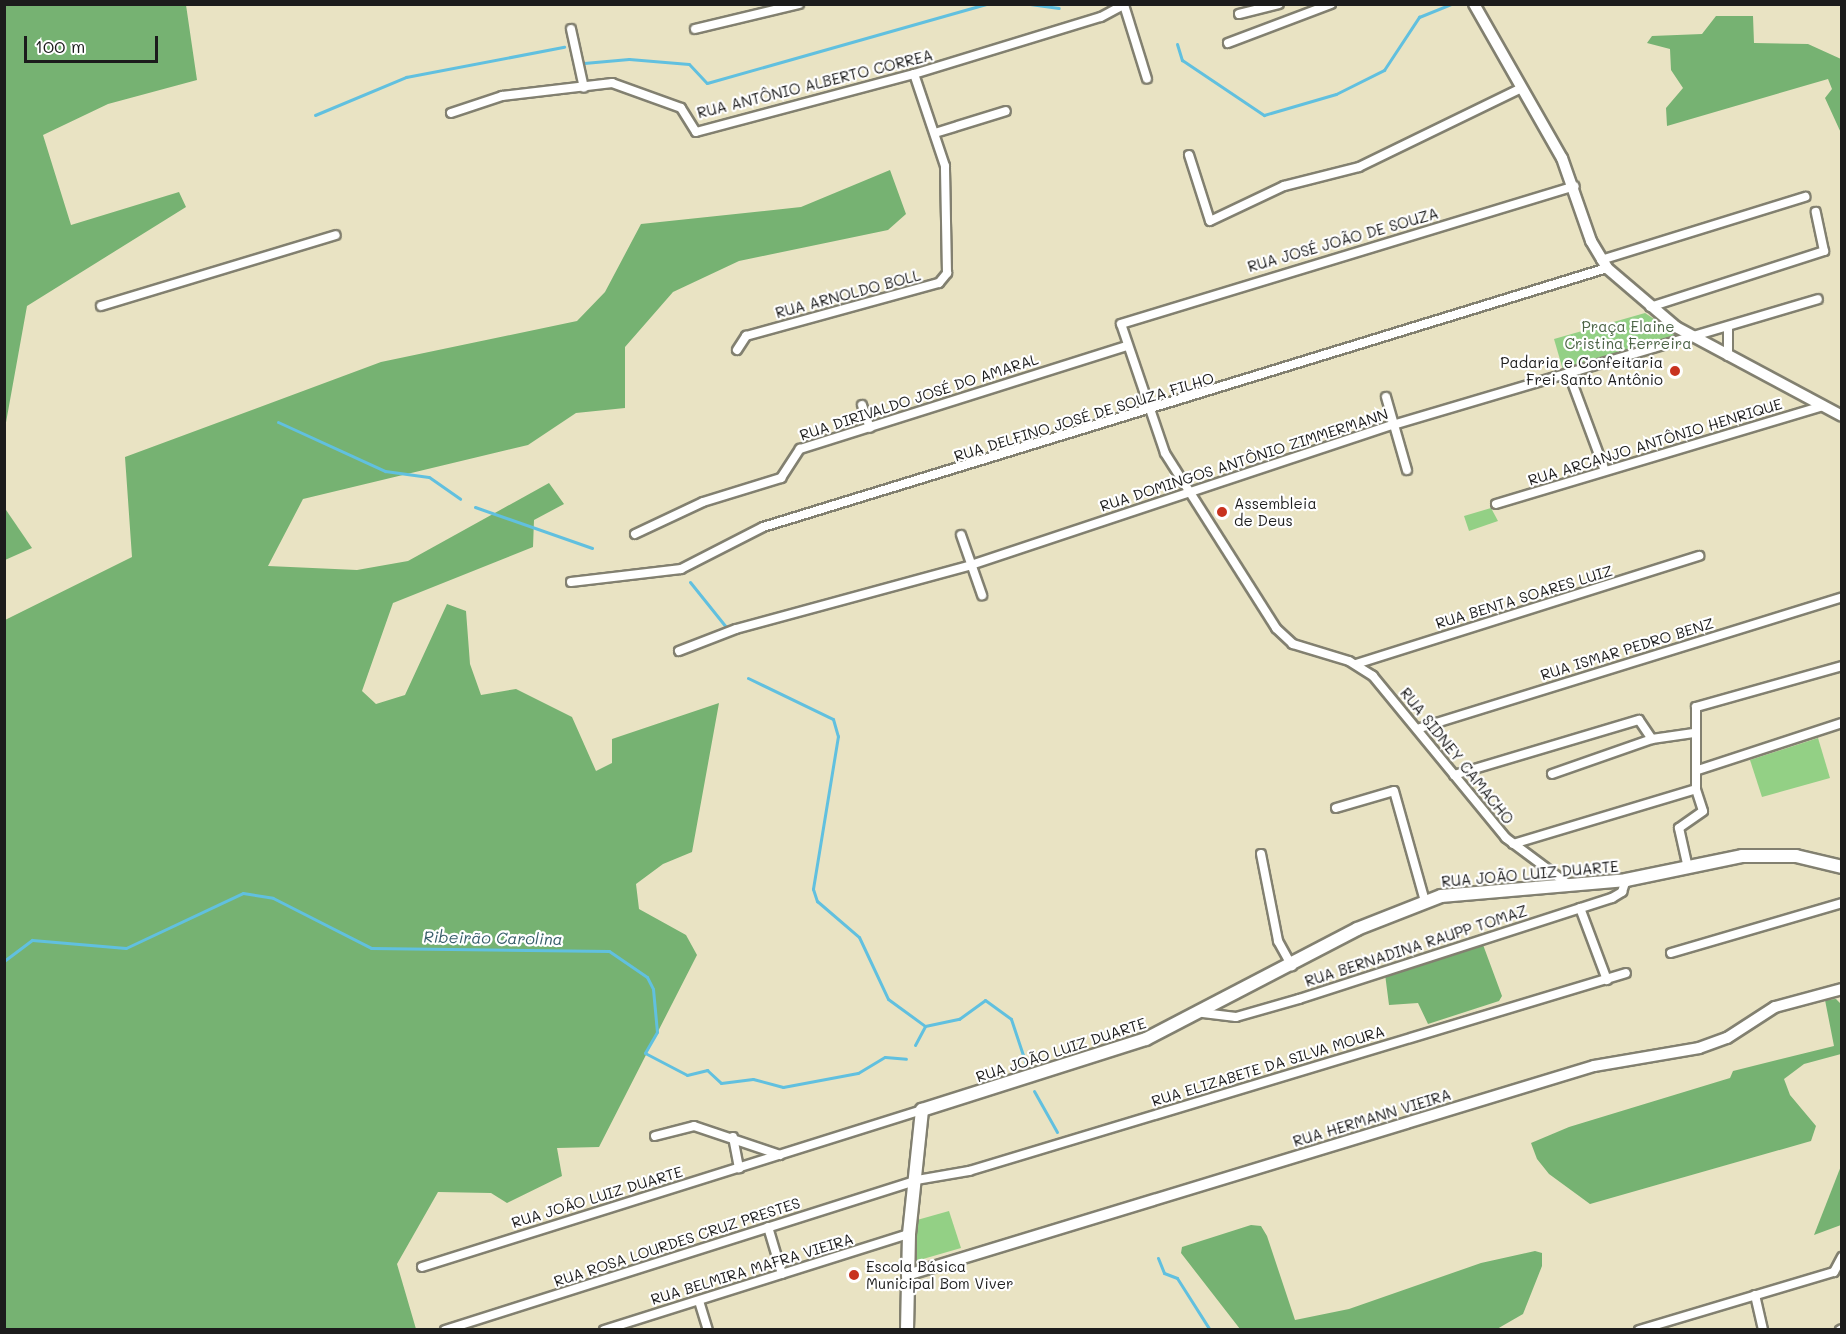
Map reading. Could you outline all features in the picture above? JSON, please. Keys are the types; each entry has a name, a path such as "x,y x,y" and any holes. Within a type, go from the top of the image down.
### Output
{"main road":[{"name":"RUA JOÃO LUIZ DUARTE","path":"922,1110 1123,1048 1203,1013 1357,929 1425,902 1626,880 1742,856 1780,855 1842,867"},
{"path":"907,1329 909,1234 917,1180 922,1110"}],"street":[{"path":"694,29 799,4"},
{"path":"1239,14 1279,4"},
{"path":"1228,43 1307,9 1331,4"},
{"path":"1474,4 1574,186 1604,264 1650,307 1695,338 1842,416"},
{"path":"1124,5 1147,79"},
{"name":"RUA ANTÔNIO ALBERTO CORREA","path":"451,113 502,96 618,84 640,97 673,104 687,112 696,132 914,74 1101,17 1124,5"},
{"path":"571,29 584,87"},
{"name":"RUA ARNOLDO BOLL","path":"737,350 746,336 944,279 949,267 948,202 935,133 914,74"},
{"path":"1189,155 1210,221 1284,186 1359,167 1522,88"},
{"path":"935,133 1006,111"},
{"name":"RUA JOSÉ JOÃO DE SOUZA","path":"1120,324 1574,186"},
{"name":"RUA DELFINO JOSÉ DE SOUZA FILHO","path":"571,582 681,569 763,527 1149,412 1805,197"},
{"path":"1650,307 1824,252 1816,212"},
{"path":"101,306 336,235"},
{"name":"RUA DOMINGOS ANTÔNIO ZIMMERMANN","path":"679,651 736,629 971,565 1393,425 1695,338 1818,299"},
{"name":"RUA SIDNEY CAMACHO","path":"1120,324 1149,412 1169,460 1282,635 1301,647 1356,664 1420,728 1454,775 1514,844 1569,885"},
{"path":"1728,328 1728,356"},
{"name":"RUA DIRIVALDO JOSÉ DO AMARAL","path":"635,534 703,502 781,478 800,449 1126,346"},
{"path":"1569,375 1605,471"},
{"path":"1386,397 1407,470"},
{"path":"862,405 870,428"},
{"name":"RUA ARCANJO ANTÔNIO HENRIQUE","path":"1496,504 1822,406"},
{"path":"961,535 982,595"},
{"name":"RUA BENTA SOARES LUIZ","path":"1356,664 1699,556"},
{"name":"RUA ISMAR PEDRO BENZ","path":"1420,728 1842,597"},
{"path":"1688,868 1679,832 1702,814 1696,789 1698,770 1695,733 1696,707 1842,666"},
{"path":"1454,775 1639,720 1652,739"},
{"path":"1698,770 1842,723"},
{"path":"1552,774 1652,739 1695,733"},
{"path":"1514,844 1696,789"},
{"path":"1336,808 1394,791 1425,902"},
{"path":"1261,854 1277,935 1292,966"},
{"name":"RUA BERNADINA RAUPP TOMAZ","path":"1203,1013 1236,1017 1618,895 1626,880"},
{"path":"1671,952 1842,903"},
{"path":"1580,908 1607,980"},
{"name":"RUA ELIZABETE DA SILVA MOURA","path":"917,1180 969,1171 1626,973"},
{"name":"RUA HERMANN VIEIRA","path":"907,1275 1594,1066 1699,1048 1727,1038 1774,1007 1842,989"},
{"name":"RUA JOÃO LUIZ DUARTE","path":"422,1267 922,1110"},
{"path":"655,1136 694,1126 733,1137 780,1155"},
{"path":"733,1137 739,1168"},
{"name":"RUA ROSA LOURDES CRUZ PRESTES","path":"445,1329 917,1180"},
{"path":"768,1227 782,1274"},
{"name":"RUA BELMIRA MAFRA VIEIRA","path":"604,1329 909,1234"},
{"path":"1639,1329 1838,1270 1842,1257"},
{"path":"1755,1295 1763,1329"},
{"path":"699,1300 708,1329"}],"green space":[{"path":"5,4 186,5 197,80 108,104 43,135 71,225 179,192 186,207 27,306 5,428"},
{"path":"1716,16 1753,16 1754,43 1808,44 1841,59 1841,133 1825,98 1832,89 1828,79 1667,126 1666,108 1683,88 1671,70 1670,49 1647,43 1652,36 1702,34"},
{"path":"890,170 906,214 888,230 739,261 673,292 625,347 625,408 576,413 528,445 303,499 268,566 357,570 408,561 549,483 564,504 534,520 533,547 393,603 362,691 376,704 405,695 447,604 466,611 470,664 481,695 516,689 572,717 596,771 612,763 612,739 719,703 692,852 663,864 636,884 639,909 686,935 697,955 599,1147 557,1148 562,1176 507,1203 491,1193 438,1192 397,1264 416,1329 5,1329 5,620 132,557 125,457 381,362 577,321 605,292 641,224 801,207"},
{"name":"Praça Elaine Cristina Ferreira","path":"1645,313 1680,336 1563,370 1554,339"},
{"path":"4,507 32,548 5,560 4,560"},
{"path":"1491,508 1498,521 1469,531 1464,516"},
{"path":"1818,738 1830,778 1762,797 1750,760"},
{"path":"1482,942 1502,996 1499,1001 1428,1024 1418,1003 1389,1005 1385,974"},
{"path":"1836,999 1841,1004 1841,1054 1804,1064 1784,1079 1790,1095 1816,1126 1811,1141 1590,1204 1549,1174 1537,1159 1531,1143 1569,1127 1730,1078 1733,1071 1834,1046 1825,1000"},
{"path":"1841,1166 1841,1225 1814,1235"},
{"path":"949,1211 961,1248 916,1261 917,1220"},
{"path":"1251,1225 1261,1226 1267,1236 1295,1320 1349,1309 1481,1263 1535,1251 1542,1253 1542,1266 1523,1314 1497,1329 1240,1329 1181,1253 1182,1247"}],"waterway":[{"path":"584,63 629,59 689,64 707,83 986,4"},
{"path":"1030,4 1059,8"},
{"path":"1177,44 1182,60 1264,115 1336,94 1384,70 1419,17 1451,4"},
{"path":"315,115 406,77 564,47"},
{"path":"278,422 385,471 429,477 460,499"},
{"path":"475,507 592,548"},
{"path":"690,582 726,627"},
{"path":"748,678 833,719 838,736 813,889 817,901 859,937 888,999 925,1026"},
{"name":"Ribeirão Carolina","path":"4,961 32,940 126,948 243,893 273,898 371,948 609,951 647,977 653,989 657,1032 645,1053 687,1075 707,1070 721,1083 753,1079 783,1087 858,1073 885,1057 906,1059"},
{"name":"Ribeirão Carolina","path":"915,1045 925,1026 959,1019 985,1000 1011,1019 1028,1070"},
{"name":"Ribeirão Carolina","path":"1034,1091 1057,1132"},
{"name":"Ribeirão Carolina","path":"1158,1258 1164,1273 1177,1278 1210,1330"}],"place":[{"name":"Padaria e Confeitaria Frei Santo Antônio","path":"1675,371"},
{"name":"Assembleia de Deus","path":"1222,512"},
{"name":"Escola Básica Municipal Bom Viver","path":"854,1275"}]}
